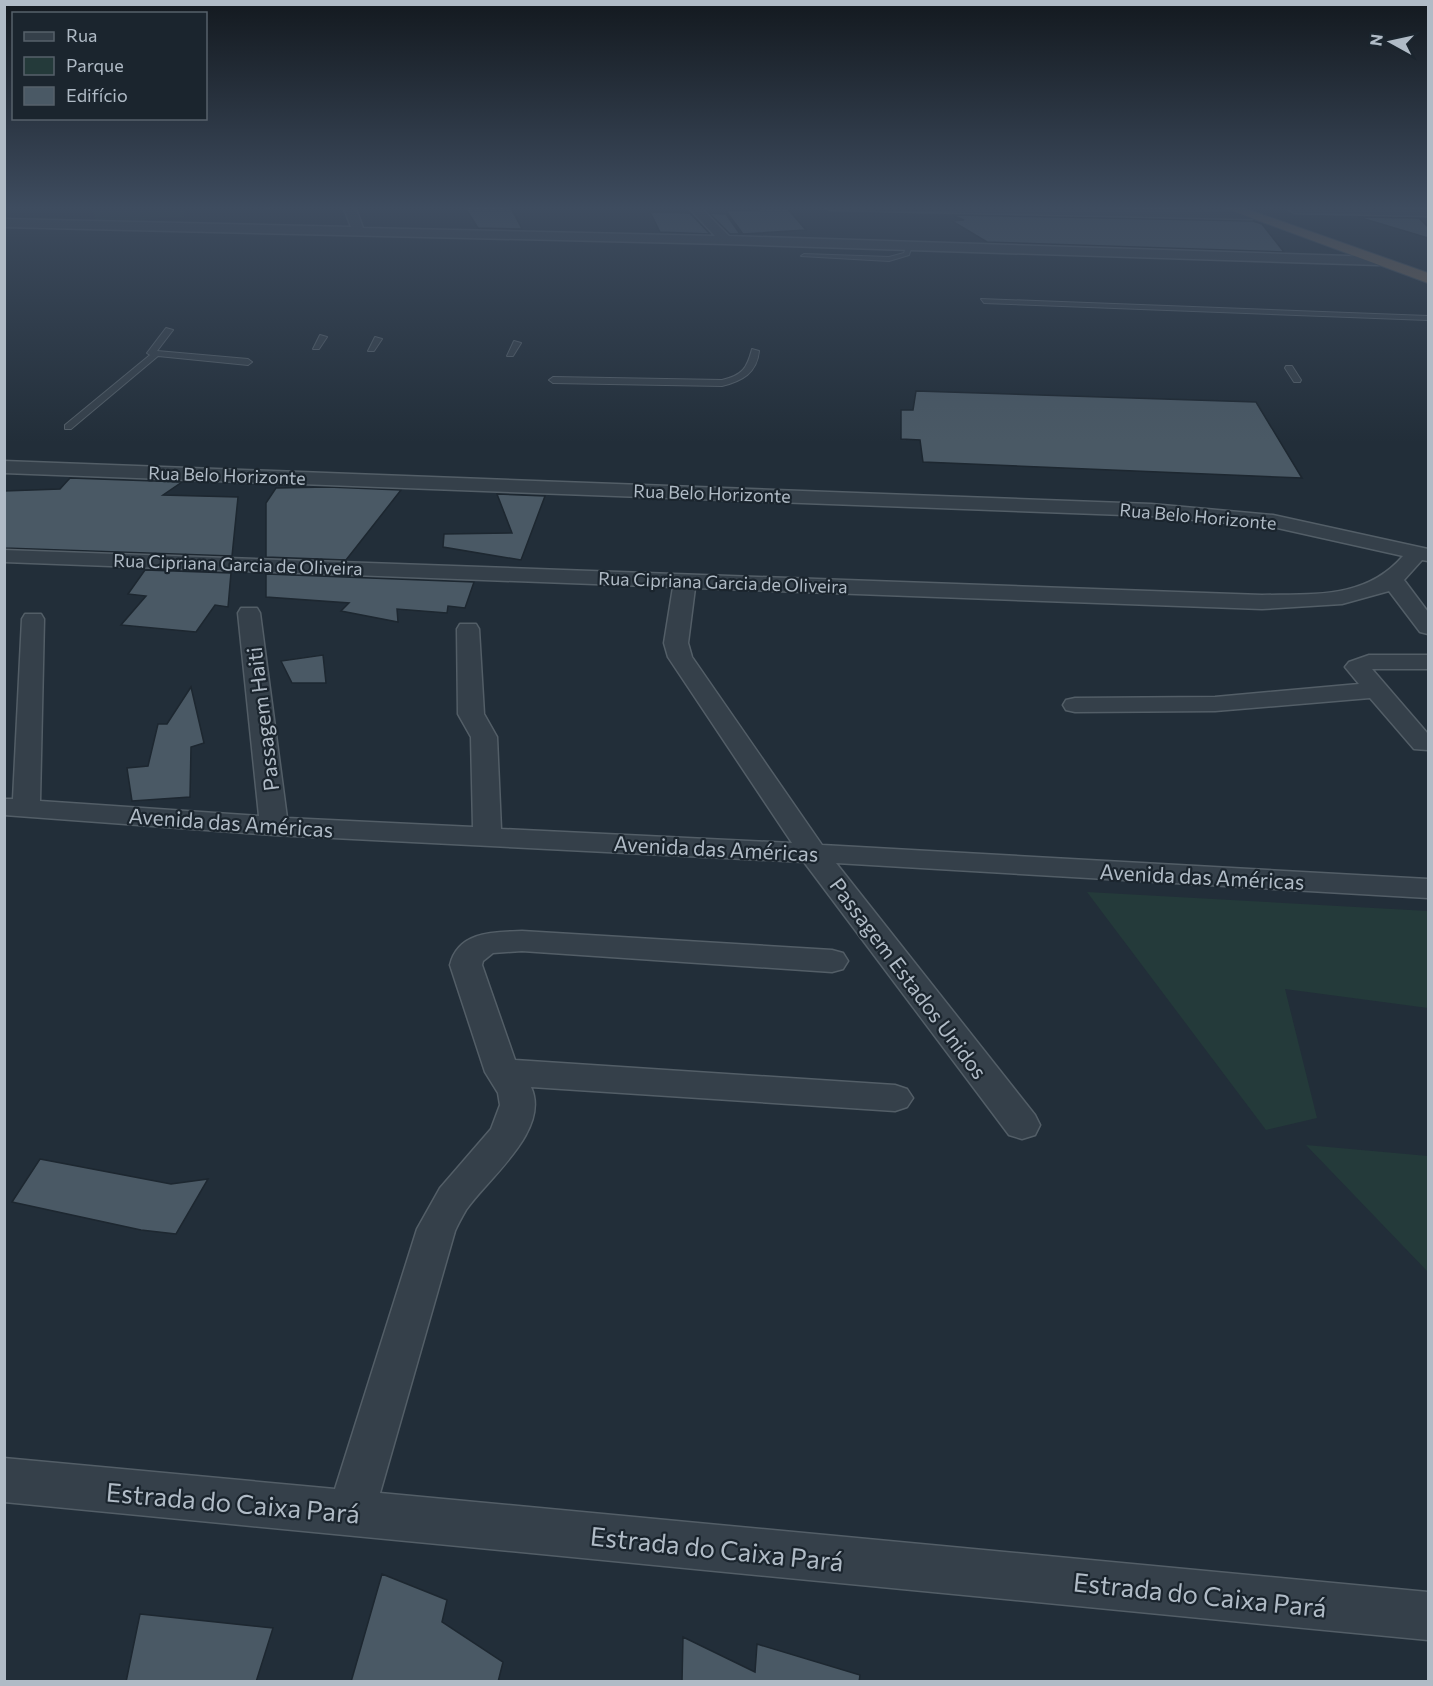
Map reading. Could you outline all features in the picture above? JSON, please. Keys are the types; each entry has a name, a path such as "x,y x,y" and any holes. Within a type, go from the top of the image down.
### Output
{"street":[{"name":"Rua Belo Horizonte","path":"4,467 1150,510 1273,521 1422,555"},
{"name":"Rua Cipriana Garcia de Oliveira","path":"4,556 1262,602 1337,597 1385,584 1422,555"},
{"path":"1392,579 1428,627"},
{"name":"Passagem Estados Unidos","path":"685,580 676,643 680,657 813,853 1022,1125"},
{"name":"Passagem Haiti","path":"249,613 274,826"},
{"path":"15,807 33,619"},
{"path":"468,629 471,714 484,737 487,838"},
{"path":"1423,744 1359,671 1359,664 1428,662"},
{"path":"1075,705 1215,704 1376,690"},
{"name":"Avenida das Américas","path":"15,807 274,826 813,853 1428,889"},
{"path":"351,1512 436,1230 453,1199 504,1139 515,1119 518,1106 514,1090 502,1072 466,965 468,956 486,943 522,941 832,961"},
{"path":"502,1072 896,1098"},
{"name":"Estrada do Caixa Pará","path":"4,1480 1428,1616"}],"lane":[{"path":"984,301 1428,318"},
{"path":"169,330 150,351 155,355 248,362"},
{"path":"316,347 323,338"},
{"path":"371,349 378,339"},
{"path":"510,354 517,343"},
{"path":"553,380 722,383 738,379 754,363 755,351"},
{"path":"68,427 155,355"},
{"path":"1289,368 1297,380"}],"green space":[{"path":"1087,892 1428,911 1428,1008 1285,989 1317,1118 1266,1130"},
{"path":"1306,1145 1428,1156 1428,1272"}],"building":[{"path":"916,391 1256,402 1302,478 923,462 920,440 901,439 901,410 913,410"},
{"path":"70,478 182,482 163,495 238,497 232,556 4,548 4,491 60,489"},
{"path":"328,487 401,490 346,560 266,557 266,503 276,488"},
{"path":"497,494 545,496 521,560 443,547 444,534 512,533"},
{"path":"145,570 231,573 228,607 215,605 196,632 121,625 146,596 128,594"},
{"path":"266,574 474,582 465,608 448,606 447,613 397,609 398,622 341,611 349,603 266,597"},
{"path":"323,655 326,683 292,683 281,661"},
{"path":"191,687 204,743 191,747 190,797 132,801 127,768 148,766 158,724 167,724"},
{"path":"40,1159 171,1184 208,1179 176,1234 141,1230 12,1202"},
{"path":"382,1574 447,1600 442,1622 503,1662 498,1682 351,1682"},
{"path":"140,1614 273,1628 256,1682 126,1682"},
{"path":"683,1637 755,1672 757,1644 860,1675 859,1682 682,1682"}]}
